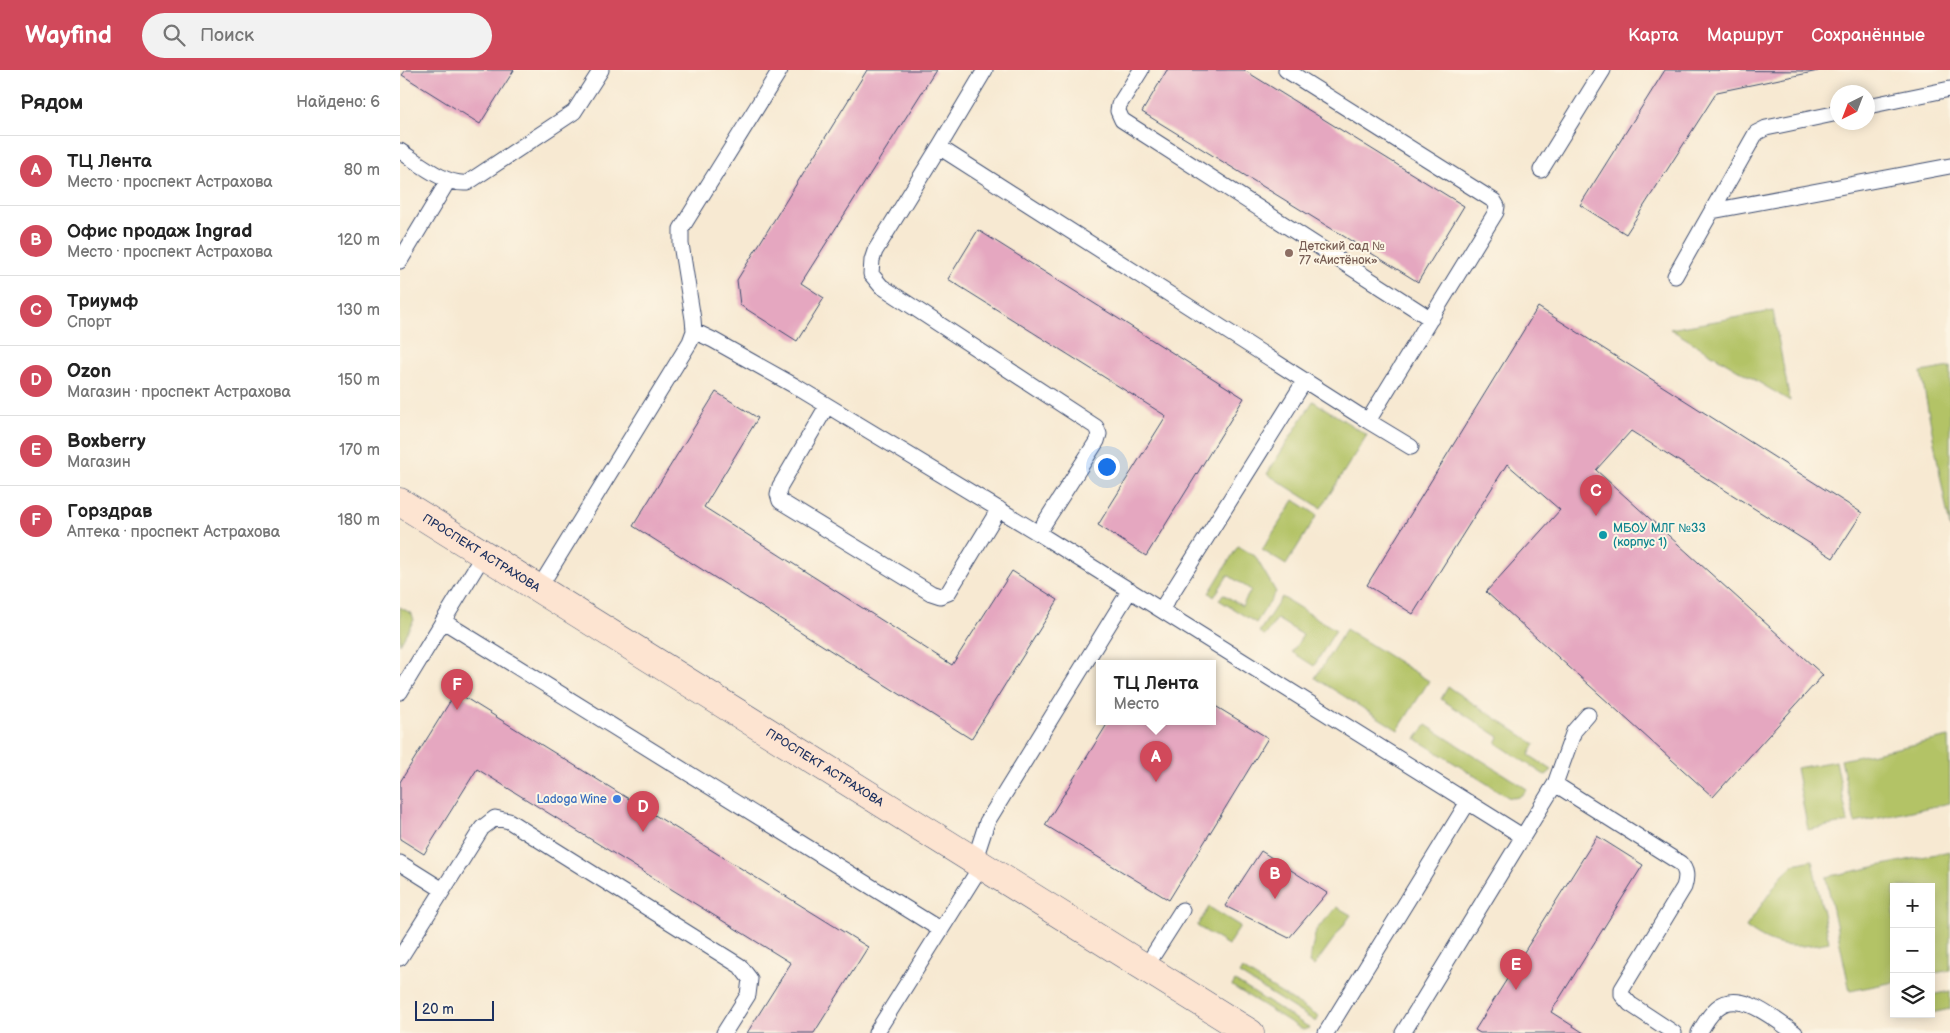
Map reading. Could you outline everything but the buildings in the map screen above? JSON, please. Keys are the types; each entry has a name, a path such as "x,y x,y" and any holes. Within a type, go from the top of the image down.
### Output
{"street":[{"name":"ПРОСПЕКТ АСТРАХОВА","path":"400,502 1250,1033"}],"lane":[{"path":"400,151 448,181 458,184 467,183 476,179 574,112 601,70"},
{"path":"539,588 690,342 694,331 680,235 682,228 780,70"},
{"path":"985,70 876,251 872,260 871,274 881,286 1096,427 1099,434 1097,441 1038,533"},
{"path":"1141,70 1120,105 1118,114 1122,120 1431,319"},
{"path":"1286,70 1496,203 1498,208 1368,421"},
{"path":"1541,170 1603,70"},
{"path":"1875,105 1950,89"},
{"path":"1675,276 1751,140 1759,131 1830,115"},
{"path":"939,148 1304,382 1411,447"},
{"path":"1712,211 1950,166"},
{"path":"400,260 448,181"},
{"path":"694,331 827,406 999,509 1522,836"},
{"path":"1161,610 1304,382"},
{"path":"827,406 780,486 778,494 780,501 931,593 940,596 948,593 999,509"},
{"path":"400,692 484,554"},
{"path":"876,1033 941,930 978,864 987,822 1130,590"},
{"path":"443,621 941,930"},
{"path":"1403,1033 1555,784 1574,732 1588,715"},
{"path":"1555,784 1684,867 1686,880 1684,887 1625,984 1622,995 1630,1004 1674,1033"},
{"path":"1326,1033 1468,802"},
{"path":"400,958 482,828 495,818 508,821 740,966 750,979 748,994 724,1033"},
{"path":"400,863 443,890"},
{"path":"1145,968 1182,910"},
{"path":"1699,1033 1718,1007 1728,1002 1739,1001 1749,1003 1795,1033"}],"green space":[{"path":"1773,311 1790,401 1670,329"},
{"path":"1950,367 1950,528 1921,372"},
{"path":"1313,401 1367,435 1321,508 1267,474"},
{"path":"1294,500 1317,515 1286,565 1262,550"},
{"path":"1238,546 1255,556 1276,592 1256,623 1219,600 1223,594 1242,606 1251,590 1228,575 1214,597 1209,593"},
{"path":"1282,597 1336,630 1314,666 1292,652 1303,635 1277,619 1265,636 1259,632"},
{"path":"400,607 412,614 414,620 400,644"},
{"path":"1346,629 1429,681 1398,730 1315,678"},
{"path":"1448,687 1535,744 1529,755 1552,770 1546,775 1543,774 1496,743 1499,737 1441,699"},
{"path":"1426,725 1527,789 1519,796 1514,798 1508,797 1416,739"},
{"path":"1949,737 1950,803 1855,823 1841,760"},
{"path":"1836,761 1848,822 1808,830 1796,768"},
{"path":"1950,851 1950,970 1935,973 1935,883 1890,883 1890,983 1850,991 1826,877"},
{"path":"1812,860 1829,942 1805,946 1785,945 1766,940 1746,927 1783,874 1794,864"},
{"path":"1209,907 1240,926 1228,945 1197,926"},
{"path":"1337,907 1351,915 1314,966 1309,963 1316,930"},
{"path":"1242,969 1319,1017 1316,1022 1239,974"},
{"path":"1235,981 1310,1028 1303,1030 1232,986"},
{"path":"1950,991 1950,1009 1935,1012 1935,994"}],"place":[{"name":"Детский сад № 77 «Аистёнок»","path":"1289,253"},
{"name":"Триумф","path":"1596,516"},
{"name":"МБОУ МЛГ №33 (корпус 1)","path":"1603,535"},
{"name":"Горздрав","path":"457,710"},
{"name":"ТЦ Лента","path":"1156,782"},
{"name":"Ladoga Wine","path":"617,799"},
{"name":"Ozon","path":"643,832"},
{"name":"Офис продаж Ingrad","path":"1275,899"},
{"name":"Boxberry","path":"1516,990"}]}
